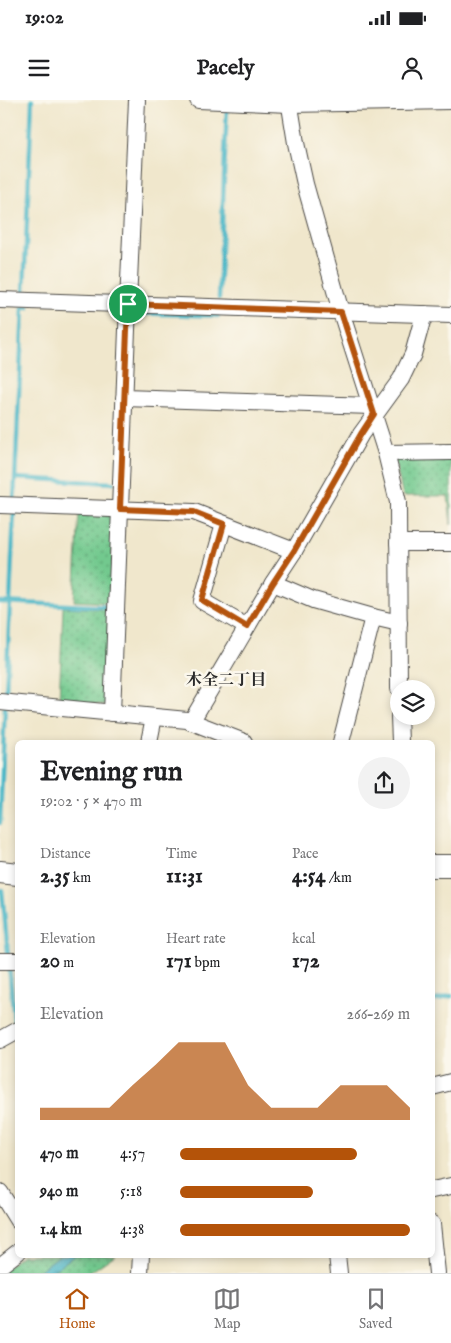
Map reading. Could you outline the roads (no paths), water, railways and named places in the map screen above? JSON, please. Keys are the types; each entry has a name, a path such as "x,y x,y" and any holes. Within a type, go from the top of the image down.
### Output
{"street":[{"path":"112,712 137,100"},
{"path":"198,100 290,102 451,101"},
{"path":"290,102 305,184 341,312 386,453 398,502 399,680"},
{"path":"0,300 451,315"},
{"path":"191,722 294,551 373,410 401,379 413,354 424,314"},
{"path":"124,398 373,410"},
{"path":"386,453 451,452"},
{"path":"0,505 194,512 294,551"},
{"path":"224,524 202,600 247,627"},
{"path":"398,543 451,542"},
{"path":"273,583 313,600 399,623"},
{"path":"342,740 373,617"},
{"path":"0,702 187,720 239,740"},
{"path":"149,740 154,717"},
{"path":"399,725 400,740"},
{"path":"435,866 451,866"},
{"path":"0,872 15,874"},
{"path":"0,961 15,961"},
{"path":"435,1085 451,1082"},
{"path":"435,1189 451,1186"},
{"path":"0,1192 15,1215"},
{"path":"435,1253 437,1273"},
{"path":"0,1266 15,1254"},
{"path":"140,1273 141,1258"},
{"path":"338,1258 339,1273"}],"water":[{"path":"56,1258 71,1258 50,1273 36,1273"}],"waterway":[{"path":"24,292 32,100"},
{"path":"219,298 227,105"},
{"path":"14,501 23,308 28,308"},
{"path":"134,313 218,316"},
{"path":"15,478 113,483"},
{"path":"6,694 14,511"},
{"path":"0,602 111,607"},
{"path":"0,823 5,707"},
{"path":"2,890 8,953"},
{"path":"9,965 14,1020"},
{"path":"435,1000 451,996"}],"district":[{"name":"木全二丁目","path":"226,679"}]}
